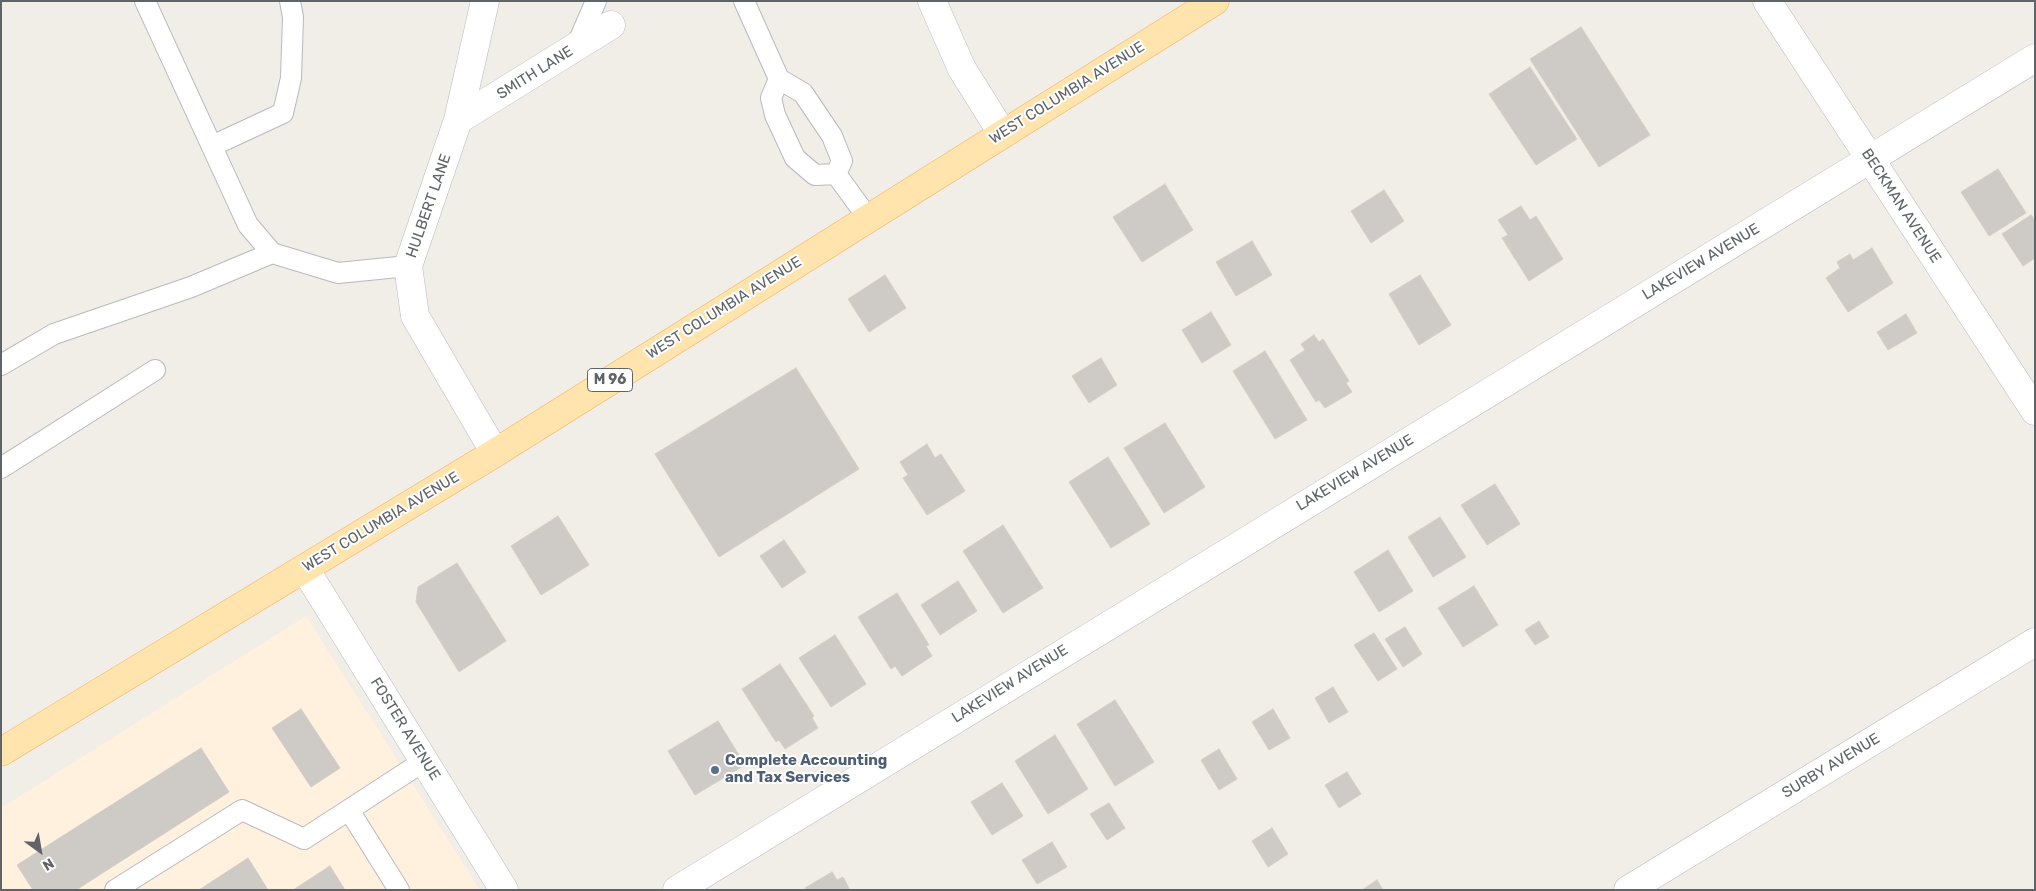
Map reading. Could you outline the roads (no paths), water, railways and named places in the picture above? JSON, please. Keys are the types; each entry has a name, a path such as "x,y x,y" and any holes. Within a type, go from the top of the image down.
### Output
{"main road":[{"name":"WEST COLUMBIA AVENUE","path":"1,752 495,453 1215,1"}],"street":[{"name":"HULBERT LANE","path":"485,1 458,120 408,266 415,316 495,453"},
{"path":"932,1 962,68 1002,133"},
{"name":"BECKMAN AVENUE","path":"1767,1 2035,411"},
{"name":"SMITH LANE","path":"458,120 611,25"},
{"name":"LAKEVIEW AVENUE","path":"677,890 2035,58"},
{"name":"FOSTER AVENUE","path":"305,569 504,890"},
{"name":"SURBY AVENUE","path":"1628,890 2035,642"}],"lane":[{"path":"145,1 248,225 272,253 338,273 408,266"},
{"path":"212,146 284,113 291,78 293,17 290,1"},
{"path":"576,46 596,1"},
{"path":"744,1 779,79 803,93 832,136 842,161 836,174"},
{"path":"779,79 771,98 775,115 795,158 815,175 836,174"},
{"path":"836,174 868,218"},
{"path":"1,365 54,334 191,287 272,253"},
{"path":"1,468 155,370"},
{"path":"115,890 242,810 304,840 424,761"},
{"path":"349,810 399,890"}],"place":[{"name":"Complete Accounting and Tax Services","path":"715,770"}]}
